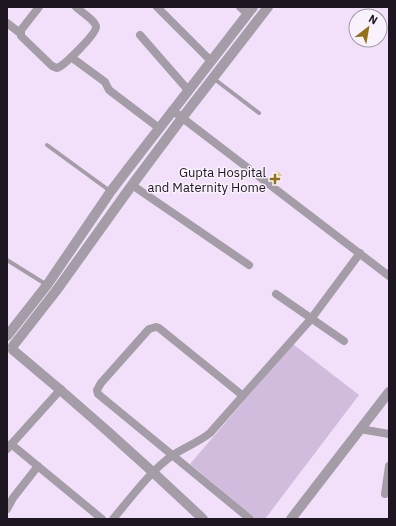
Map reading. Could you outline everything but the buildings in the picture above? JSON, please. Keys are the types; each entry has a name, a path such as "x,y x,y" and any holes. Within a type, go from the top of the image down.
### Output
{"street":[{"path":"20,33 39,7"},
{"path":"7,23 20,33 21,36 54,68 60,67 90,37 96,27 94,22 76,7"},
{"path":"157,7 211,61"},
{"path":"203,519 154,472 60,389 10,348 56,291 182,118 268,7"},
{"path":"7,336 47,285 111,192 172,110 211,61 247,9"},
{"path":"140,35 188,90"},
{"path":"71,57 104,82 109,90 159,128"},
{"path":"172,110 389,276"},
{"path":"132,185 249,265"},
{"path":"113,519 154,472 173,455 197,442 210,432 311,319 360,253"},
{"path":"276,294 344,341"},
{"path":"242,395 156,327 149,329 101,383 97,390 98,394 250,519"},
{"path":"60,389 9,446 38,466 102,519"},
{"path":"291,519 389,392"},
{"path":"360,429 389,434"},
{"path":"7,509 13,498 38,466"},
{"path":"385,494 389,466"}],"lane":[{"path":"212,78 259,114"},
{"path":"47,145 111,192"},
{"path":"7,260 47,285"}],"shaded area":[{"path":"293,344 359,395 265,519 256,519 190,464"}],"place":[{"name":"Gupta Hospital and Maternity Home","path":"275,179"}]}
